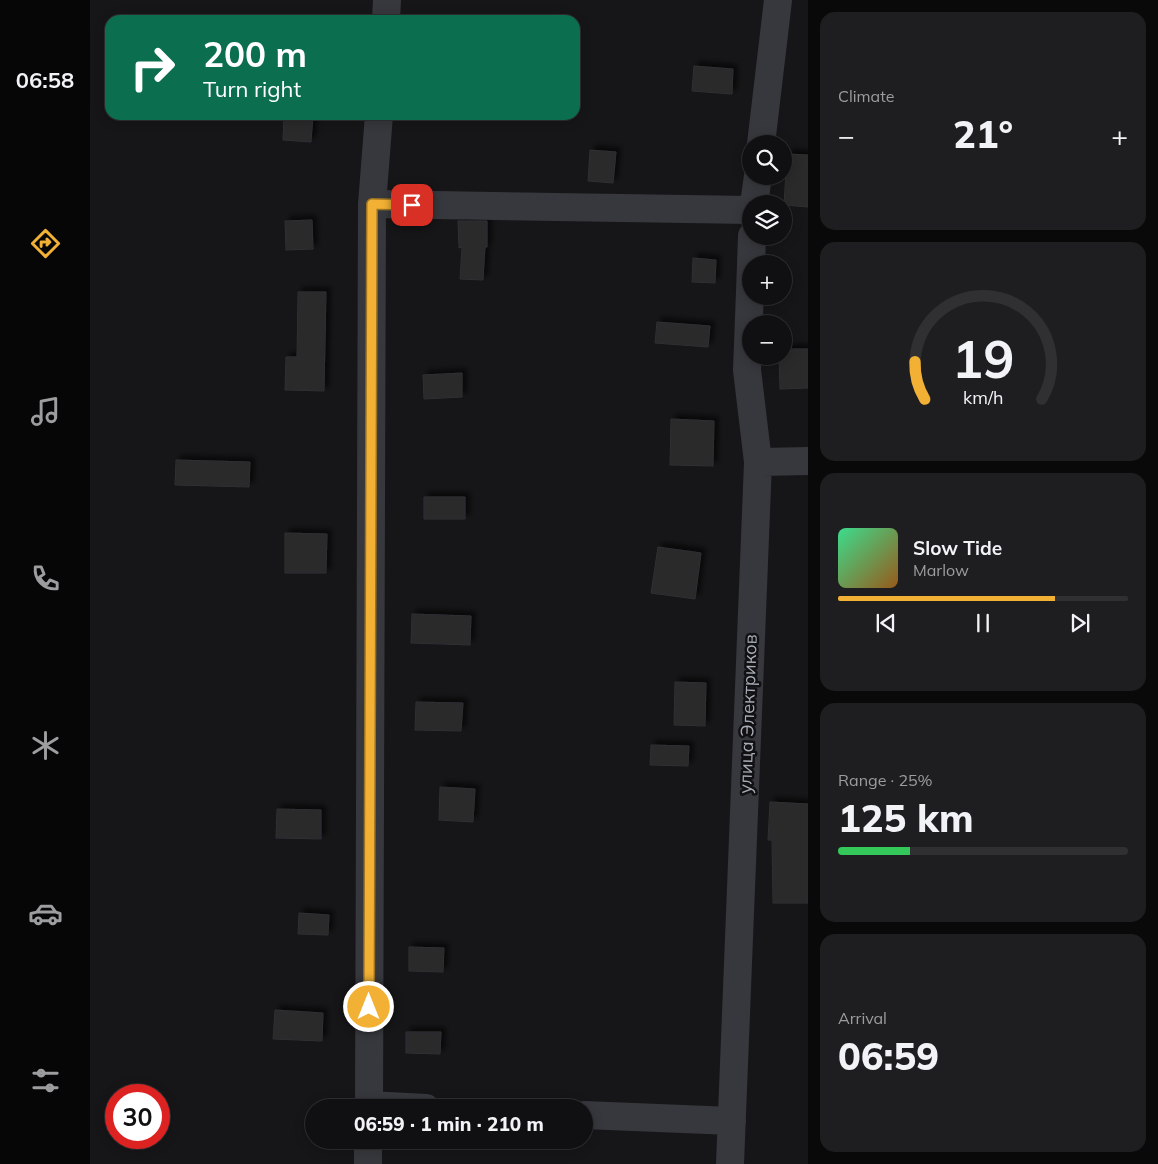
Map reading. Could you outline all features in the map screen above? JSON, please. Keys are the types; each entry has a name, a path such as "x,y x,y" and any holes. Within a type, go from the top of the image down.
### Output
{"street":[{"path":"386,15 387,0"},
{"path":"762,135 778,0"},
{"path":"369,1099 372,204 379,120"},
{"path":"372,204 742,210"},
{"name":"улица Электриков","path":"730,1164 758,462 747,370 749,305"},
{"path":"758,462 808,461"},
{"path":"593,1115 732,1121"},
{"path":"368,1149 368,1164"}],"building":[{"path":"694,66 733,69 732,94 692,91"},
{"path":"284,120 313,120 311,142 283,140"},
{"path":"590,150 616,152 613,183 588,181"},
{"path":"792,154 808,155 808,207 792,206 792,195 785,195 785,185 792,185"},
{"path":"312,220 313,249 286,250 285,221"},
{"path":"458,221 487,221 487,247 485,247 483,280 460,279 462,247 459,248"},
{"path":"693,258 716,260 715,283 692,282"},
{"path":"298,292 326,292 324,391 285,390 286,357 297,357"},
{"path":"657,322 710,326 708,347 655,343"},
{"path":"792,349 808,349 808,388 780,389 779,365 792,365"},
{"path":"462,373 462,397 424,399 423,375"},
{"path":"671,419 714,421 713,466 670,465"},
{"path":"176,460 250,462 249,487 175,485"},
{"path":"424,497 465,497 465,519 424,519"},
{"path":"285,533 327,534 326,573 285,573"},
{"path":"658,547 701,553 695,599 651,593"},
{"path":"412,614 471,616 470,645 411,643"},
{"path":"675,682 706,683 705,726 674,725"},
{"path":"416,702 463,703 461,731 415,730"},
{"path":"651,745 689,746 688,766 650,765"},
{"path":"440,787 475,789 473,822 439,820"},
{"path":"770,802 808,804 808,903 773,903 772,840 768,840"},
{"path":"277,809 321,810 321,839 276,838"},
{"path":"299,913 329,915 328,935 298,934"},
{"path":"409,947 444,948 443,972 409,971"},
{"path":"275,1010 323,1013 322,1041 273,1039"},
{"path":"406,1032 441,1032 440,1054 406,1053"}],"route":[{"path":"369,1007 372,204 412,205"}]}
